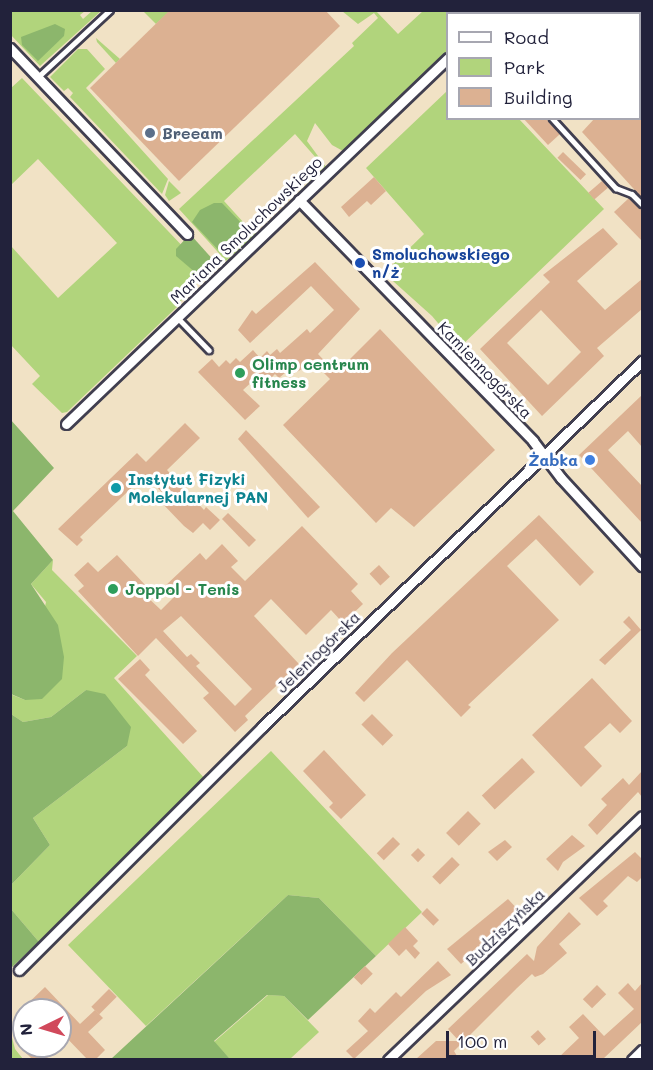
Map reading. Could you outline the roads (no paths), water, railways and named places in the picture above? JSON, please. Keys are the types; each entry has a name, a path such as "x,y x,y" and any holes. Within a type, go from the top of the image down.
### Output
{"street":[{"path":"10,48 187,234"},
{"name":"Mariana Smoluchowskiego","path":"66,424 446,59"},
{"name":"Kamiennogórska","path":"299,200 544,456 642,566"},
{"name":"Jeleniogórska","path":"20,970 262,727 642,361"},
{"name":"Budziszyńska","path":"388,1059 642,816"},
{"path":"632,1059 642,1050"}],"lane":[{"path":"38,77 110,10"},
{"path":"554,120 616,188 632,194 642,204"},
{"path":"177,317 209,350"}],"place":[{"name":"Breeam","path":"150,133"},
{"name":"Smoluchowskiego n/ż","path":"360,263"},
{"name":"Olimp centrum fitness","path":"240,373"},
{"name":"Żabka","path":"590,460"},
{"name":"Instytut Fizyki Molekularnej PAN","path":"116,488"},
{"name":"Joppol - Tenis","path":"113,589"}]}
